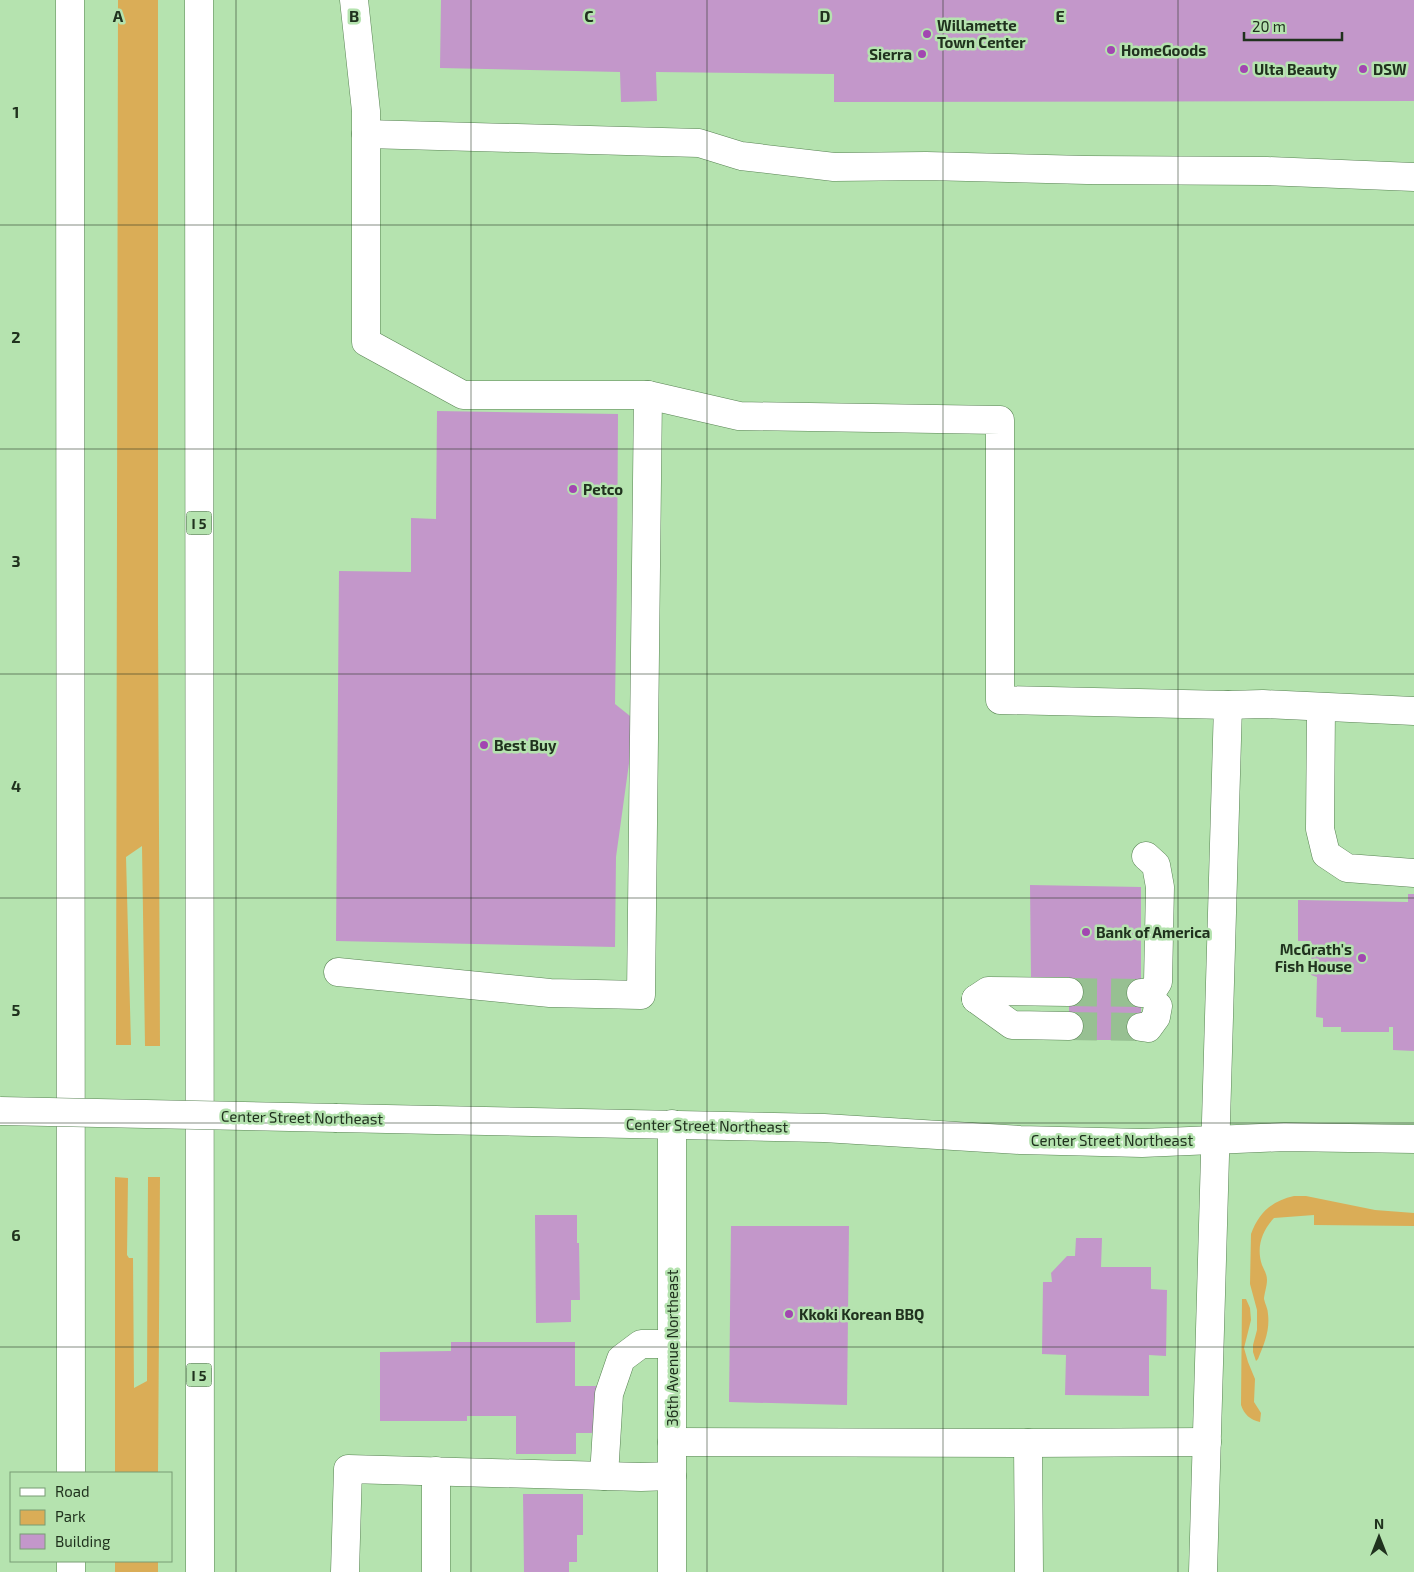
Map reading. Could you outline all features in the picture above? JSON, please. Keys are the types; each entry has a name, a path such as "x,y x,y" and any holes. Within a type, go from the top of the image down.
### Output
{"main road":[{"path":"70,0 71,1472"},
{"name":"I 5","path":"200,0 200,1572"},
{"path":"354,0 366,111 366,342 463,395 648,395 739,416 1000,420 1000,700 1228,705 1263,704 1414,711"},
{"path":"366,134 699,143 741,156 834,167 926,166 1267,171 1414,177"},
{"path":"338,972 550,992 641,995 648,395"},
{"path":"1203,1572 1228,705"},
{"path":"1321,708 1320,830 1326,854 1347,868 1414,873"},
{"path":"1146,856 1156,865 1160,886 1148,1003"},
{"path":"976,999 1005,1007 1069,1009"},
{"name":"Center Street Northeast","path":"0,1111 824,1128 1020,1140 1142,1143 1285,1137 1414,1139"},
{"name":"36th Avenue Northeast","path":"672,1124 672,1572"},
{"path":"604,1476 609,1394 621,1360 641,1344 672,1344"},
{"path":"672,1442 1207,1442"},
{"path":"1028,1443 1029,1572"},
{"path":"345,1572 348,1469 672,1476"},
{"path":"436,1472 436,1572"}],"green space":[{"path":"118,0 158,0 160,1046 145,1046 142,846 126,857 131,1045 116,1045"},
{"path":"115,1177 128,1178 127,1255 129,1258 133,1258 134,1388 147,1381 148,1177 160,1177 158,1472 115,1472"},
{"path":"1294,1196 1306,1196 1375,1210 1414,1213 1414,1226 1314,1225 1314,1215 1274,1218 1263,1234 1260,1246 1260,1258 1267,1278 1264,1299 1268,1310 1268,1326 1266,1337 1256,1361 1253,1345 1257,1330 1257,1310 1250,1284 1251,1234 1258,1219 1267,1209 1279,1201"},
{"path":"1242,1299 1246,1299 1250,1308 1251,1320 1244,1348 1255,1379 1254,1402 1261,1413 1260,1422 1248,1416 1241,1405"},
{"path":"115,1562 158,1562 158,1572 115,1572"}],"building":[{"name":"Willamette Town Center","path":"441,0 1414,0 1414,101 834,102 834,74 656,72 657,101 621,102 620,72 440,68"},
{"name":"Best Buy","path":"437,411 618,414 615,704 635,720 616,857 615,947 336,941 339,571 411,572 411,518 436,519"},
{"name":"Bank of America","path":"1030,885 1141,887 1141,1040 1069,1040 1069,977 1031,977"},
{"name":"McGrath's Fish House","path":"1408,894 1414,894 1414,1051 1393,1050 1393,1027 1389,1027 1389,1032 1341,1032 1341,1027 1323,1027 1323,1018 1316,1017 1317,977 1311,975 1311,941 1298,941 1298,900 1408,902"},
{"path":"535,1215 577,1215 580,1300 571,1300 571,1322 536,1323"},
{"name":"Kkoki Korean BBQ","path":"731,1226 849,1226 847,1405 729,1402"},
{"path":"1076,1238 1102,1238 1101,1267 1151,1267 1151,1289 1167,1290 1166,1356 1149,1355 1149,1396 1065,1395 1066,1355 1042,1354 1043,1282 1052,1282 1051,1273 1067,1256 1075,1256"},
{"path":"451,1342 575,1342 575,1386 599,1386 599,1433 576,1433 576,1454 516,1454 516,1416 467,1416 467,1421 380,1421 380,1352 451,1351"},
{"path":"523,1494 583,1494 583,1535 577,1535 577,1562 569,1562 569,1572 524,1572"}],"tunnel":[{"path":"1069,992 1141,993"},
{"path":"1069,1026 1141,1027"}],"place":[{"name":"Willamette Town Center","path":"927,34"},
{"name":"HomeGoods","path":"1111,50"},
{"name":"Sierra","path":"922,54"},
{"name":"Ulta Beauty","path":"1244,69"},
{"name":"DSW","path":"1363,69"},
{"name":"Petco","path":"573,489"},
{"name":"Best Buy","path":"484,745"},
{"name":"Bank of America","path":"1086,932"},
{"name":"McGrath's Fish House","path":"1362,958"},
{"name":"Kkoki Korean BBQ","path":"789,1314"}]}
